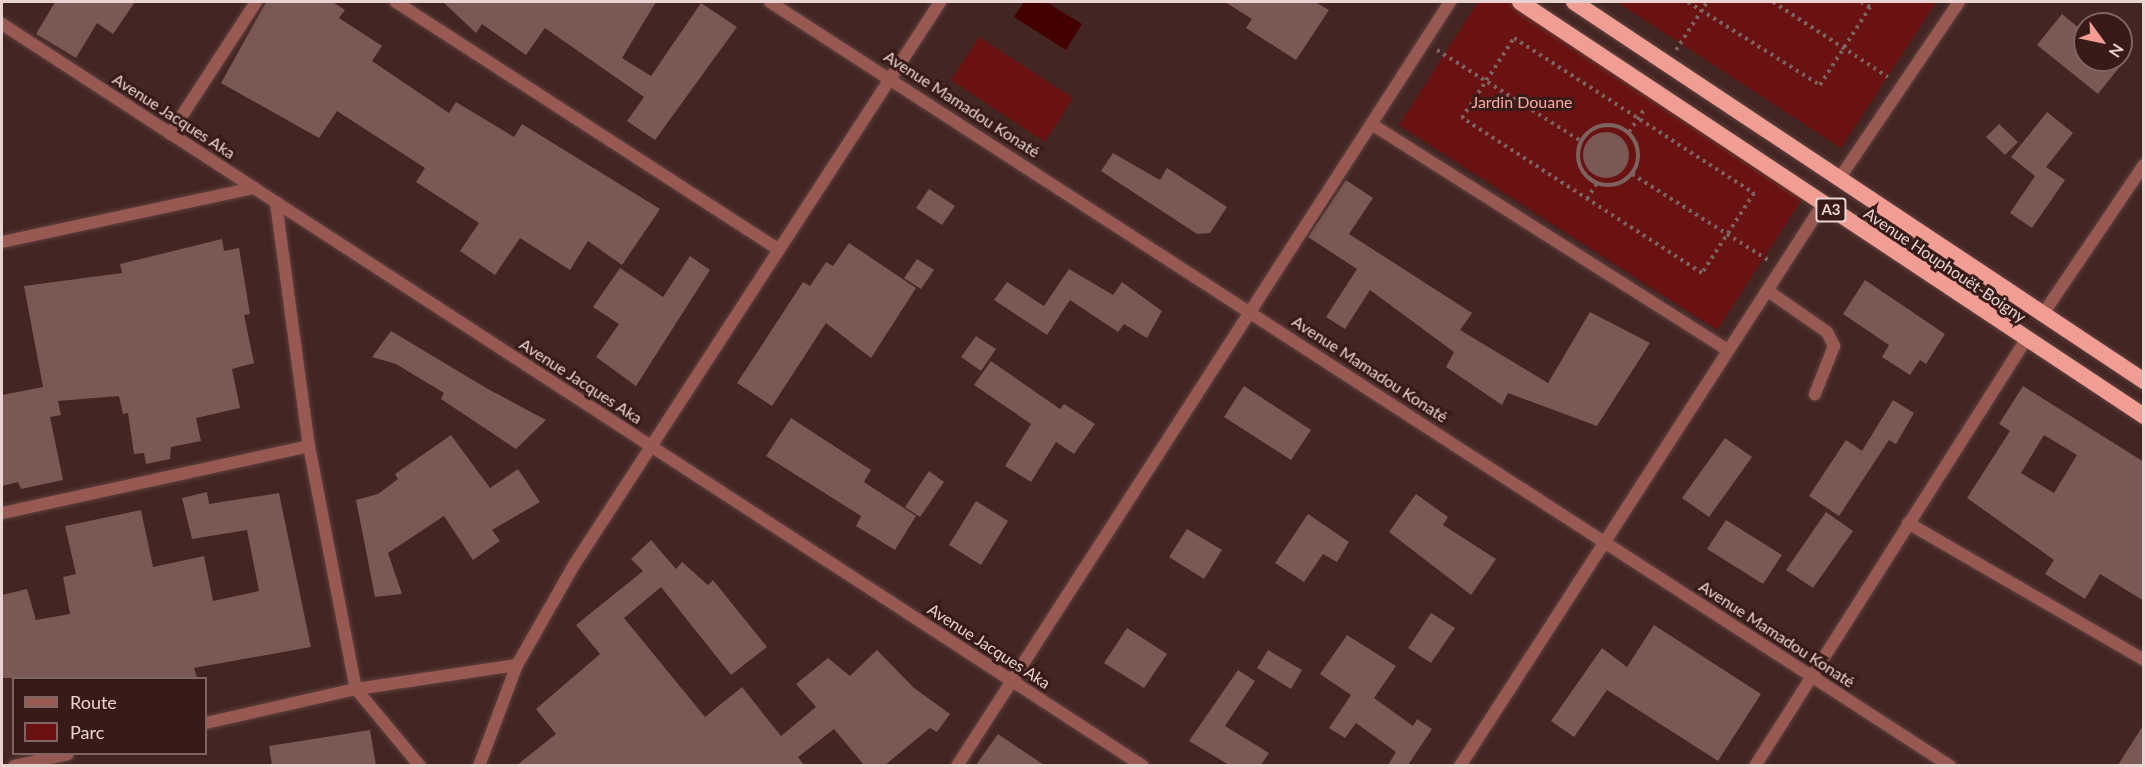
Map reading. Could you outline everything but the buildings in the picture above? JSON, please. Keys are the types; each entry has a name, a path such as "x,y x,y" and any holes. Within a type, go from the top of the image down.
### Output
{"highway":[{"name":"Avenue Houphouët-Boigny","path":"1520,2 2025,341 2144,416"},
{"name":"Avenue Houphouët-Boigny","path":"1574,2 2144,381"}],"street":[{"path":"170,134 256,2"},
{"path":"396,2 779,250"},
{"name":"Avenue Mamadou Konaté","path":"770,2 891,78 1950,765"},
{"path":"479,765 517,665 651,446 940,2"},
{"path":"957,765 1427,43 1450,2"},
{"path":"1839,179 1959,2"},
{"name":"Avenue Jacques Aka","path":"2,24 1143,765"},
{"path":"1373,125 1728,350"},
{"path":"2043,315 2144,165"},
{"path":"2,243 254,188"},
{"path":"276,203 309,446 356,689 420,765"},
{"path":"1460,765 1822,204"},
{"path":"1768,291 1827,332 1834,346 1815,394"},
{"path":"1755,765 2025,341"},
{"path":"2,513 309,446"},
{"path":"1908,523 2144,660"},
{"path":"207,723 356,689 517,665"},
{"path":"14,765 59,755"}],"path":[{"path":"1688,2 1820,85 1870,7 1861,2"},
{"path":"1668,63 1707,2"},
{"path":"1773,2 1902,86"},
{"path":"1514,38 1754,193 1702,273 1462,118 1486,81 1514,38"},
{"path":"1427,43 1581,141"},
{"path":"1629,132 1656,93"},
{"path":"1608,124 1629,132 1637,145 1632,174 1616,184 1596,183 1580,165 1581,141 1608,124"},
{"path":"1632,174 1782,269"},
{"path":"1587,199 1596,183"}],"green space":[{"name":"Jardin Douane","path":"1478,2 1523,2 1810,187 1717,330 1399,125"},
{"path":"1617,2 1931,2 1935,4 1841,148"},
{"path":"979,37 1073,98 1045,142 951,80"}],"shaded area":[{"path":"1024,2 1046,2 1082,24 1066,50 1014,17"}]}
